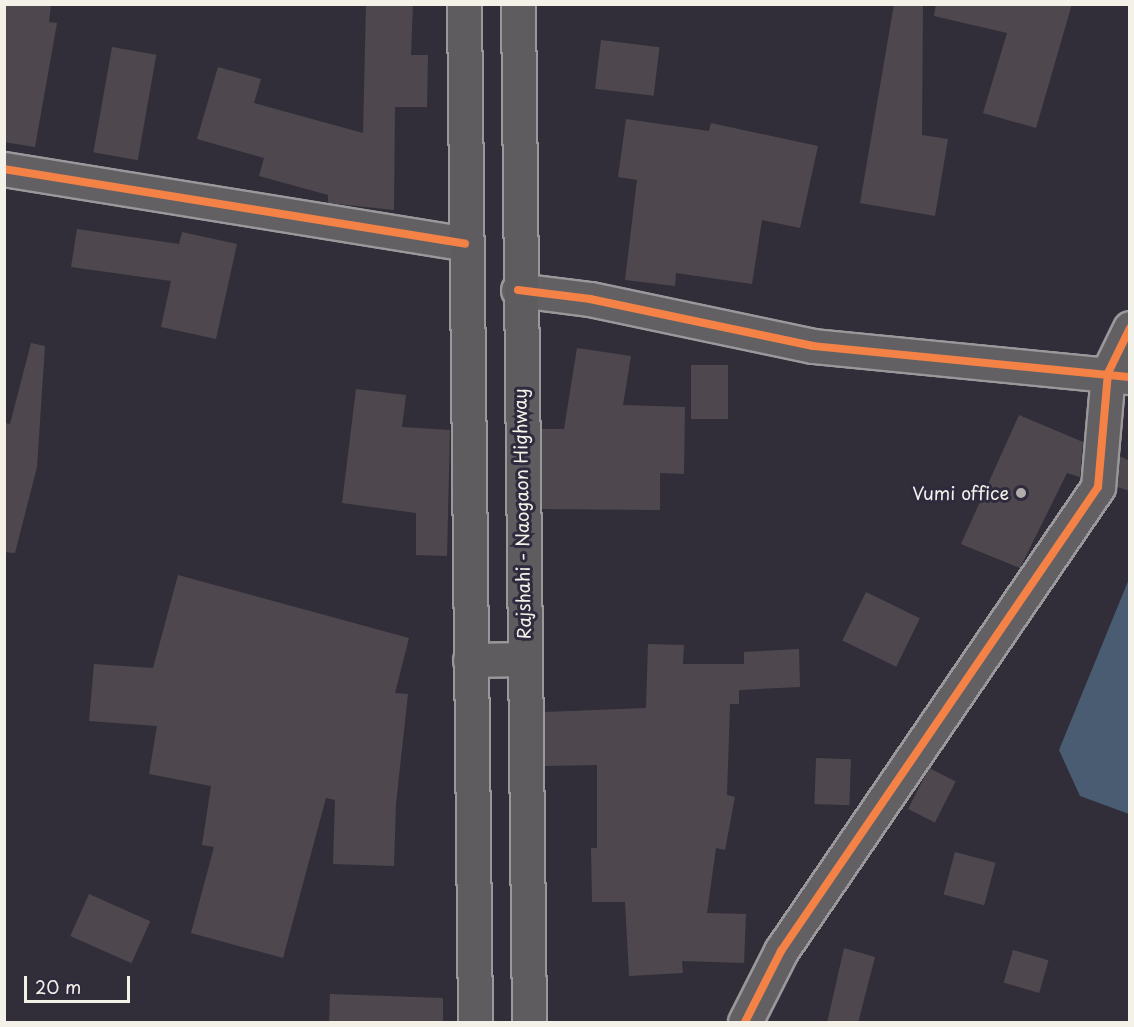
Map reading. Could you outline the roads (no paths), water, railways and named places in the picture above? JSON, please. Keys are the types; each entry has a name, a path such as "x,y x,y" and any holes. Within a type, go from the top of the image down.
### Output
{"main road":[{"path":"464,4 475,1023"},
{"name":"Rajshahi - Naogaon Highway","path":"518,4 519,290 529,1023"},
{"path":"470,660 524,659"}],"street":[{"path":"4,169 465,244"},
{"path":"519,290 590,298 813,346 1119,375"},
{"path":"745,1023 781,951 1098,487 1130,328"}],"water":[{"path":"1129,579 1129,814 1080,796 1059,750"}],"place":[{"name":"Vumi office","path":"1021,493"}]}
